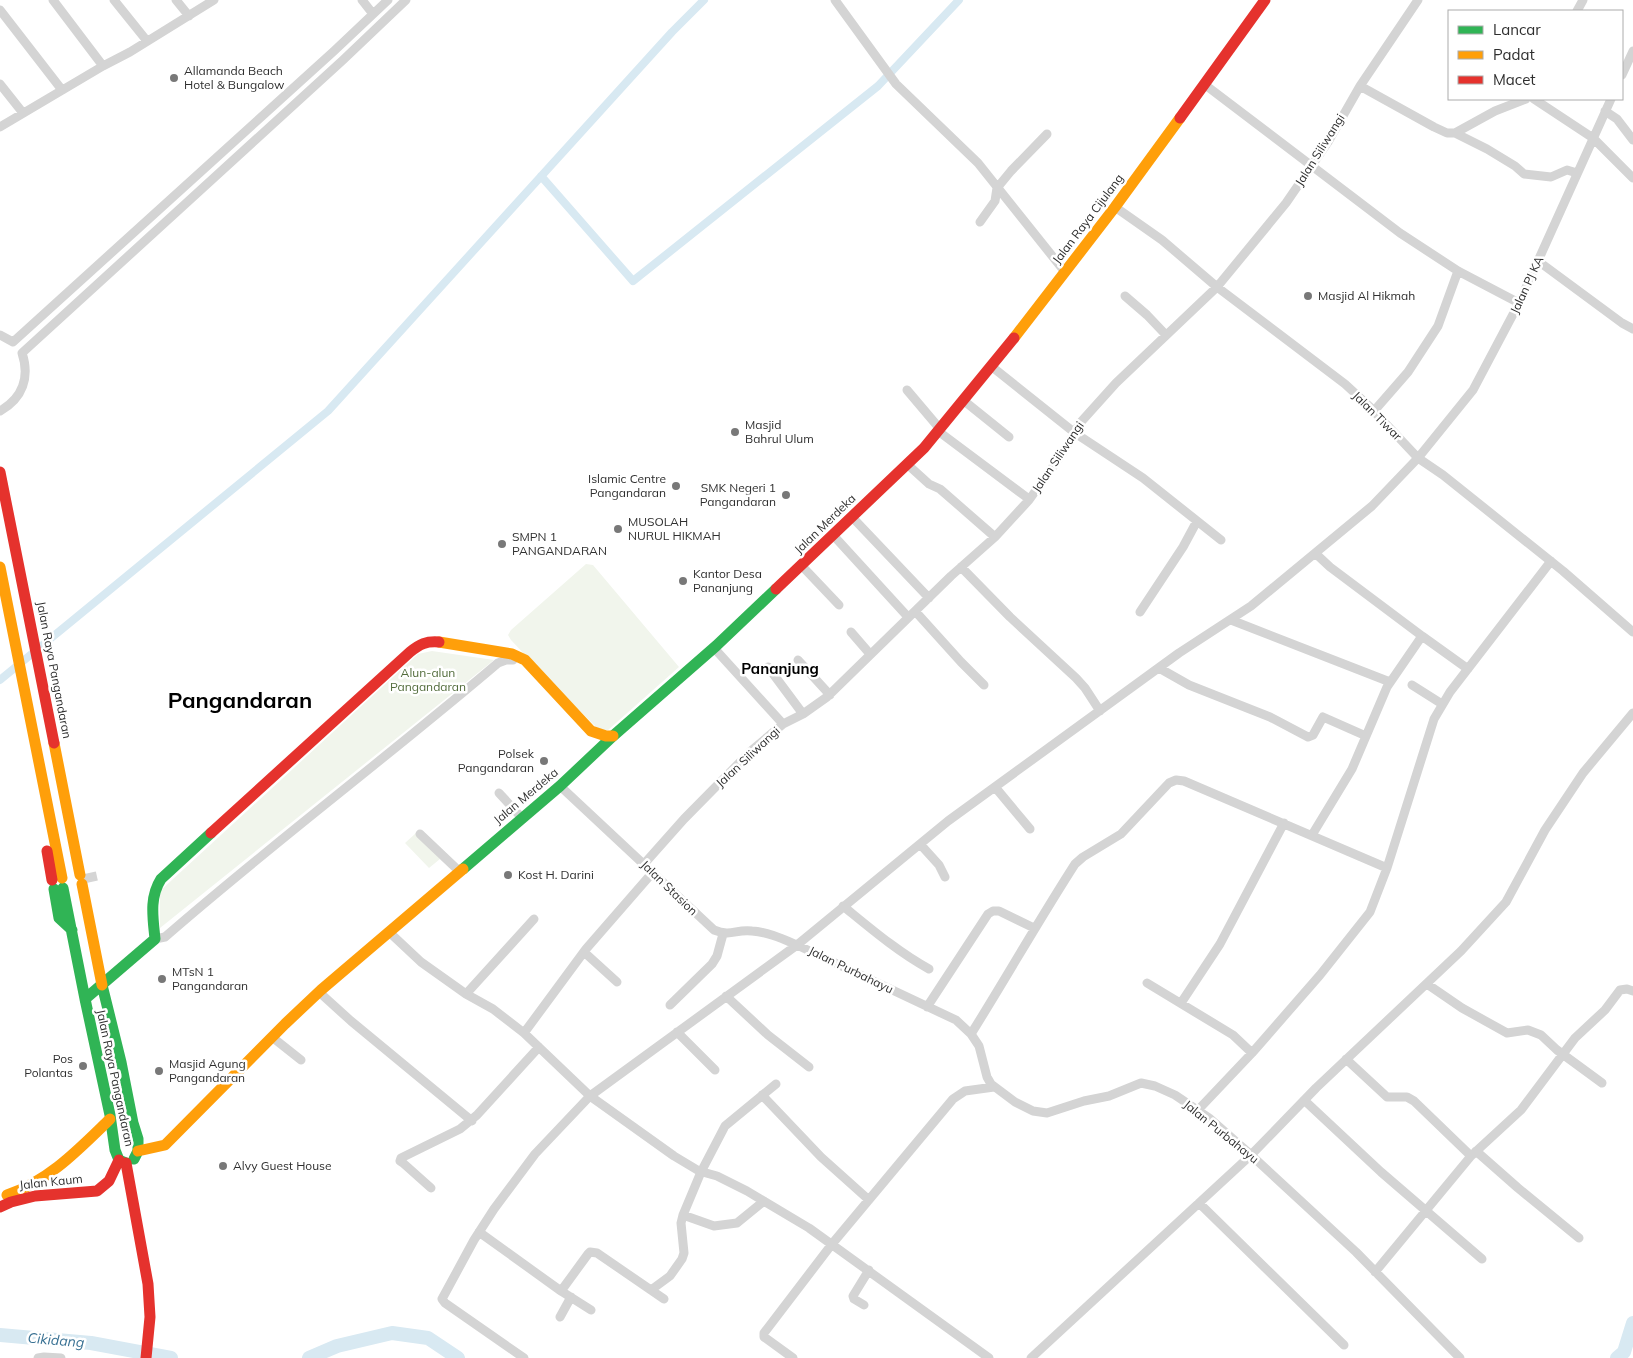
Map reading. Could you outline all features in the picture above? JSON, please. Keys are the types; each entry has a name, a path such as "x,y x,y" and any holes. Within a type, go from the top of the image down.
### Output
{"main road":[{"name":"Jalan Raya Cijulang","path":"924,448 1065,272 1265,0"},
{"name":"Jalan Merdeka","path":"138,1151 165,1145 319,992 560,786 714,648 924,448"},
{"name":"Jalan Raya Pangandaran","path":"0,472 69,814 80,827 86,878 95,902 89,922 138,1139 138,1151"},
{"name":"Jalan Raya Pangandaran","path":"0,567 50,819 46,838 58,884 59,918 72,930 115,1150 122,1161 148,1284 150,1317 146,1358"},
{"path":"85,999 155,940 153,899 156,886 161,879 420,644 429,641 440,642 512,654 525,660 591,731 601,735 614,736"},
{"path":"590,759 593,746 591,731"},
{"name":"Jalan Kaum","path":"0,1196 10,1195 37,1181 63,1164 110,1119"},
{"path":"122,1161 135,1158 138,1151"},
{"name":"Jalan Kaum","path":"0,1206 24,1197 97,1191 106,1187 122,1161"}],"street":[{"path":"53,0 103,66"},
{"path":"114,0 147,42"},
{"path":"176,0 189,16"},
{"path":"0,128 103,66 147,42 214,0"},
{"path":"362,0 374,14"},
{"path":"13,342 388,0"},
{"path":"22,353 343,60 406,0"},
{"path":"835,0 896,84 978,163 1065,272"},
{"name":"Jalan Siliwangi","path":"644,864 684,819 751,751 783,724 803,714 830,695 911,614 995,537 1029,499 1062,454 1080,423 1116,383 1217,287 1286,203 1328,142 1360,86 1418,0"},
{"path":"0,10 62,90"},
{"path":"1623,73 1633,50"},
{"path":"334,51 343,60"},
{"path":"0,84 23,113"},
{"path":"1204,84 1400,233 1458,271 1519,303"},
{"path":"1360,86 1434,127 1447,133 1455,133 1487,149 1515,166 1524,174 1551,177 1567,170 1577,174"},
{"path":"1455,133 1495,111 1523,100"},
{"path":"1536,100 1593,138 1633,178"},
{"name":"Jalan PJ KA","path":"524,1358 443,1301 443,1297 479,1232 536,1154 590,1096 797,945 920,844 995,787 1179,653 1251,606 1372,506 1418,458 1473,390 1519,303 1611,100"},
{"path":"1606,111 1617,119 1633,140"},
{"path":"980,222 995,201 997,188 1047,134"},
{"name":"Jalan Tiwar","path":"1114,207 1162,240 1217,287 1345,384 1374,411 1418,458 1443,475 1551,561 1633,632"},
{"path":"1538,261 1622,323 1633,329"},
{"path":"1374,411 1408,372 1438,326 1458,271"},
{"path":"1125,296 1147,315 1166,336"},
{"path":"0,335 13,342 22,353 26,371 24,384 16,398 0,411"},
{"path":"991,366 1075,433 1127,466 1221,540"},
{"path":"907,390 939,430 1029,499"},
{"path":"963,400 1008,437"},
{"path":"907,464 929,484 940,489 995,537"},
{"path":"852,517 929,598"},
{"path":"1140,612 1197,521"},
{"path":"833,535 984,685"},
{"path":"1315,553 1468,670"},
{"path":"1198,1110 1252,1053 1365,920 1374,903 1387,868 1429,730 1442,704 1551,561"},
{"path":"801,566 839,606"},
{"path":"961,567 1010,618 1076,678 1100,710"},
{"path":"1231,620 1390,682"},
{"path":"851,632 870,654"},
{"path":"1312,835 1350,771 1390,682 1422,636"},
{"path":"714,648 783,724"},
{"path":"155,940 166,937 326,802 373,766 498,663 506,660 525,660"},
{"path":"798,660 830,695"},
{"path":"768,667 803,714"},
{"path":"1159,668 1189,685 1270,717 1308,737 1313,735 1322,717 1366,736"},
{"path":"1412,685 1442,704"},
{"path":"1031,1358 1251,1155 1304,1100 1461,952 1506,902 1545,830 1583,772 1633,713"},
{"path":"971,1034 1034,928 1079,860 1122,834 1168,783 1172,781 1184,781 1387,868"},
{"name":"Jalan Stasion","path":"560,786 714,930 723,934"},
{"path":"995,787 1030,830"},
{"path":"499,794 522,818"},
{"path":"1181,1003 1220,944 1284,823"},
{"path":"420,834 459,871"},
{"path":"920,844 939,865 945,877"},
{"path":"524,1033 584,952 653,872"},
{"path":"843,906 883,938 929,969"},
{"path":"926,1007 988,914 993,911 999,911 1034,928"},
{"path":"466,994 534,918"},
{"path":"670,1005 712,964 717,956 723,934 742,930 762,932 797,945"},
{"path":"389,932 422,962 466,994 493,1009 524,1033 590,1096 674,1156 701,1172 730,1182 809,1228 989,1358"},
{"name":"Jalan Purbahayu","path":"797,945 956,1020 971,1034 979,1046 987,1078 994,1087 1015,1102 1033,1111 1047,1113 1084,1101 1109,1096 1141,1084 1155,1086 1176,1095 1198,1110 1251,1155 1375,1272 1460,1358"},
{"path":"584,952 617,982"},
{"path":"1147,983 1233,1035 1252,1053"},
{"path":"1427,984 1459,1006 1507,1033 1528,1030 1541,1035 1562,1054 1602,1083"},
{"path":"1375,1272 1474,1154 1521,1110 1575,1038 1605,1010 1620,990 1627,989 1633,991"},
{"path":"319,992 351,1022 472,1121"},
{"path":"726,996 762,1030 809,1068"},
{"path":"677,1032 715,1070"},
{"path":"272,1037 301,1060"},
{"path":"431,1188 400,1161 401,1158 460,1129 472,1121 538,1047"},
{"path":"1346,1060 1387,1097 1408,1097 1414,1101 1474,1154 1579,1238"},
{"path":"651,1290 670,1276 682,1259 684,1253 681,1223 686,1216 701,1172 725,1126 776,1084"},
{"path":"793,1358 764,1337 764,1333 832,1244 956,1096 965,1091 994,1087"},
{"path":"762,1095 820,1157 869,1200"},
{"path":"1304,1100 1381,1172 1482,1259"},
{"path":"686,1216 714,1226 737,1223 764,1201"},
{"path":"1199,1203 1344,1345"},
{"path":"479,1232 561,1291 591,1310"},
{"path":"561,1291 590,1252 597,1253 664,1299"},
{"path":"864,1305 854,1299 853,1296 869,1270"},
{"path":"560,1317 571,1297"},
{"path":"38,1358 61,1358"}],"green space":[{"path":"586,564 593,565 679,667 608,730 600,731 541,672 508,635 511,630"},
{"name":"Alun-alun Pangandaran","path":"432,651 494,660 160,928 160,891 418,654"},
{"path":"416,833 440,859 429,868 405,843"}],"waterway":[{"path":"0,680 328,411 672,32 704,0"},
{"path":"541,176 633,281 878,86 959,0"},
{"path":"1617,1358 1624,1352 1633,1323"},
{"name":"Cikidang","path":"309,1358 337,1346 392,1333 428,1338 458,1358"},
{"name":"Cikidang","path":"0,1335 91,1343 171,1358"}],"tunnel":[{"path":"89,873 91,882"}],"traffic: fast":[{"path":"463,869 560,786 613,736 716,646 776,589"},
{"path":"126,1163 119,1160 115,1150 110,1115 85,999 155,939 153,901 157,886 161,879 211,833"},
{"path":"63,888 85,999"},
{"path":"54,889 59,918 72,930"},
{"path":"102,985 138,1139 138,1151 134,1159"}],"traffic: slow":[{"path":"1014,338 1115,207 1180,118"},
{"path":"0,567 62,878"},
{"path":"439,642 512,654 525,660 591,731 606,736 613,736"},
{"path":"54,743 80,875"},
{"path":"138,1151 165,1145 321,990 463,869"},
{"path":"82,884 102,985"},
{"path":"7,1195 50,1173 75,1153 110,1119"}],"traffic: jam":[{"path":"1180,118 1265,0"},
{"path":"776,589 924,448 1014,338"},
{"path":"0,472 54,743"},
{"path":"211,833 410,652 423,644 439,642"},
{"path":"47,851 52,880"},
{"path":"0,1207 35,1196 97,1191 109,1181 119,1160"},
{"path":"126,1163 148,1284 150,1317 146,1358"}],"place":[{"name":"Allamanda Beach Hotel & Bungalow","path":"174,78"},
{"name":"Masjid Al Hikmah","path":"1308,296"},
{"name":"Masjid Bahrul Ulum","path":"735,432"},
{"name":"Islamic Centre Pangandaran","path":"676,486"},
{"name":"SMK Negeri 1 Pangandaran","path":"786,495"},
{"name":"MUSOLAH NURUL HIKMAH","path":"618,529"},
{"name":"SMPN 1 PANGANDARAN","path":"502,544"},
{"name":"Kantor Desa Pananjung","path":"683,581"},
{"name":"Polsek Pangandaran","path":"544,761"},
{"name":"Kost H. Darini","path":"508,875"},
{"name":"MTsN 1 Pangandaran","path":"162,979"},
{"name":"Pos Polantas","path":"83,1066"},
{"name":"Masjid Agung Pangandaran","path":"159,1071"},
{"name":"Alvy Guest House","path":"223,1166"}],"district":[{"name":"Pananjung","path":"780,669"},
{"name":"Pangandaran","path":"240,700"}]}
